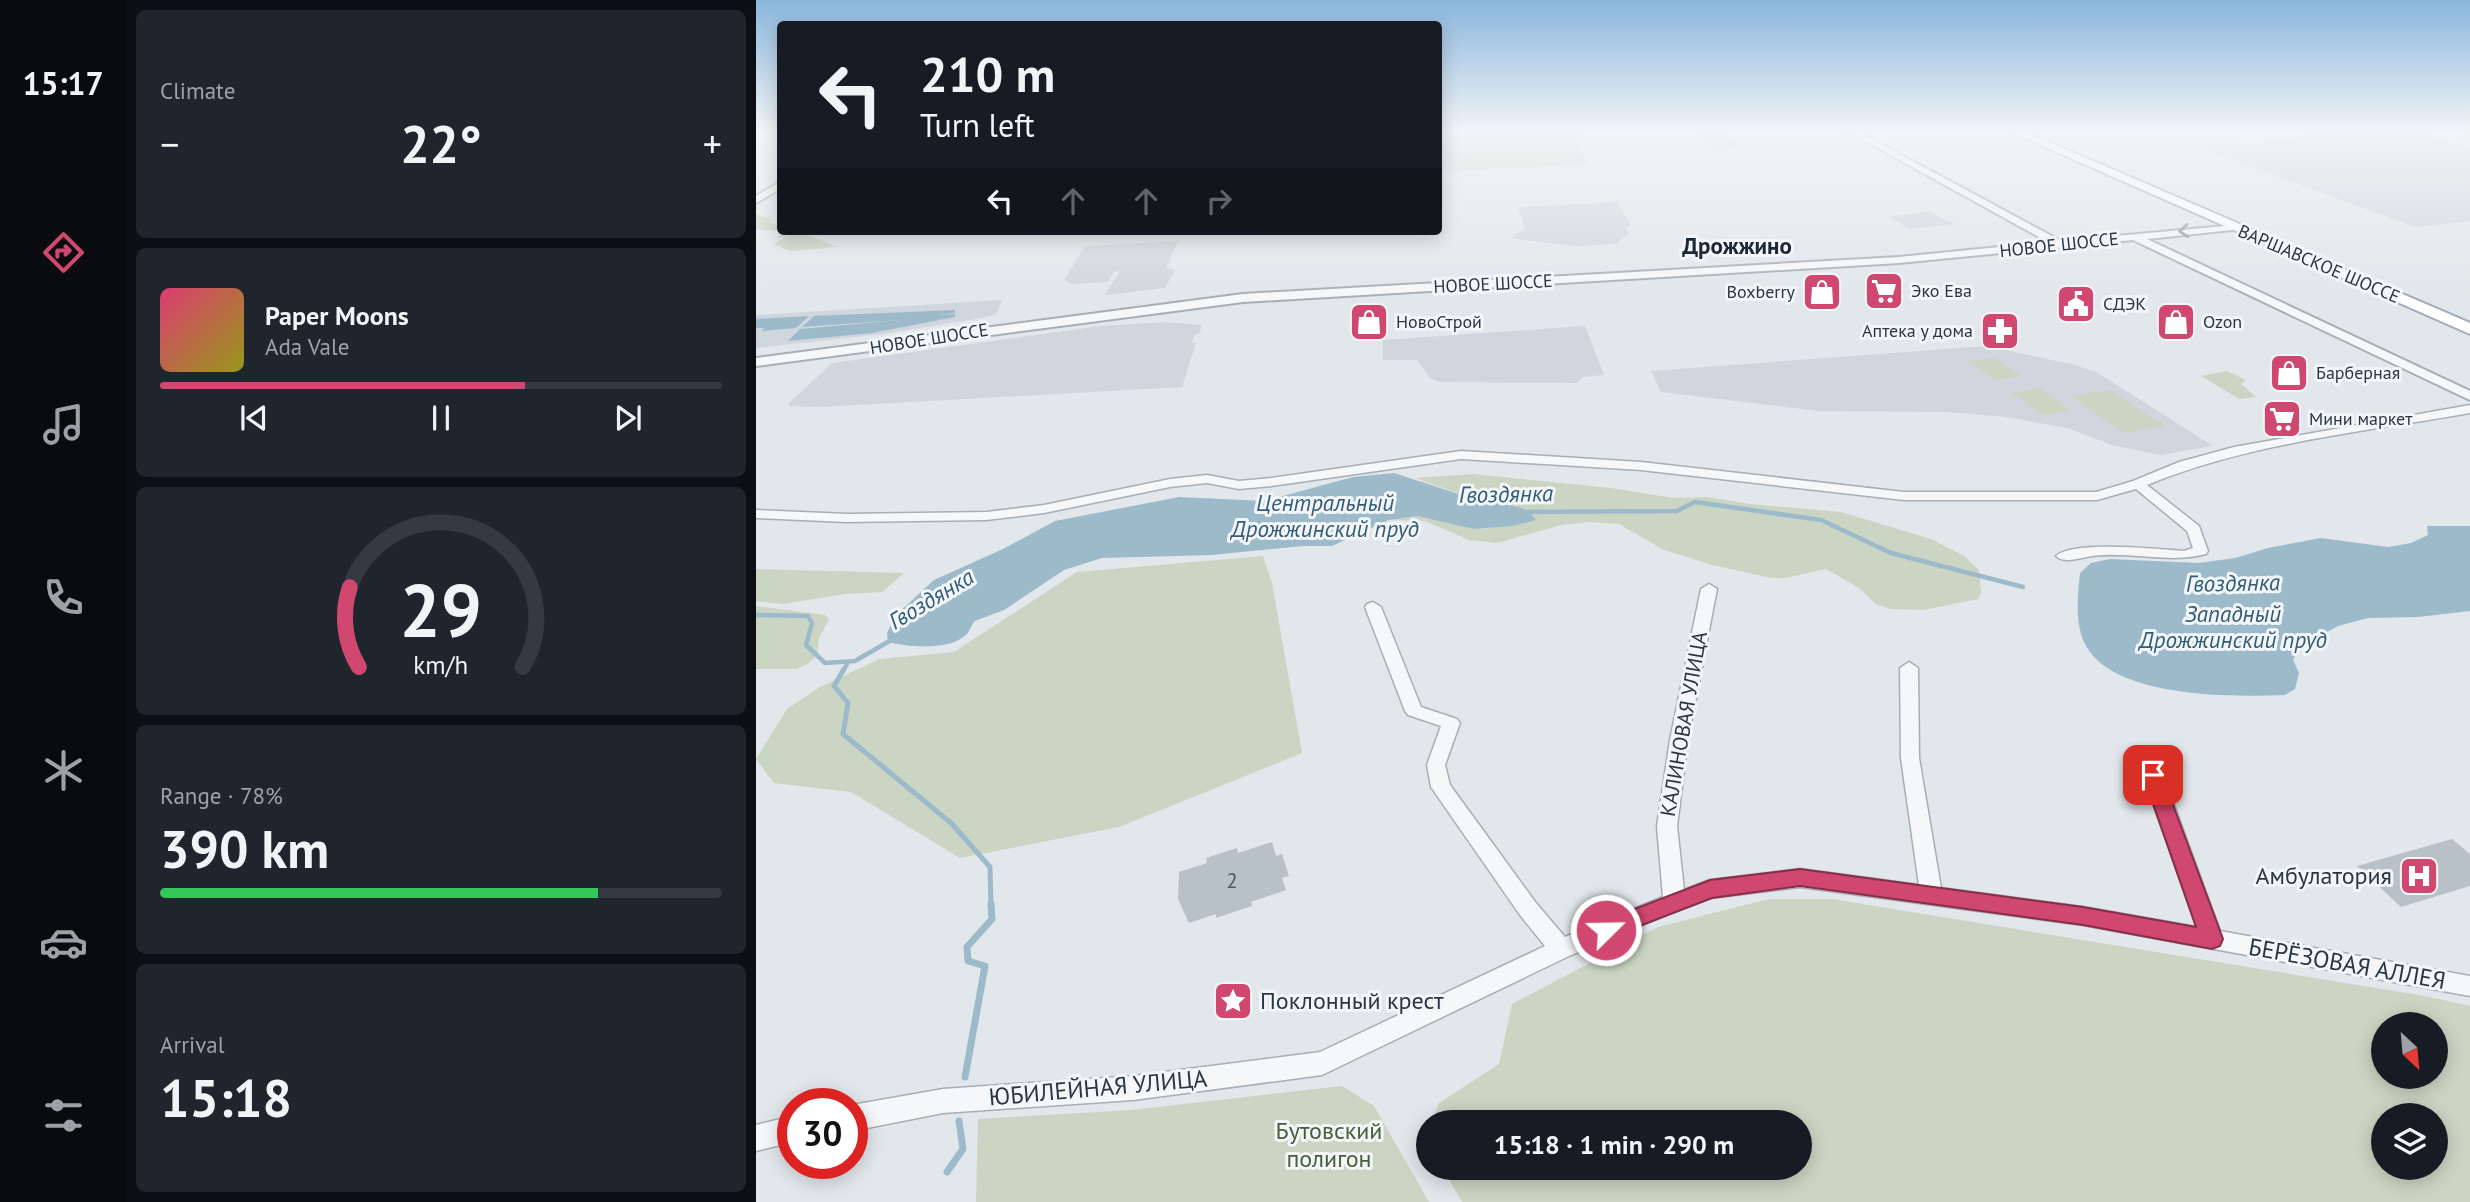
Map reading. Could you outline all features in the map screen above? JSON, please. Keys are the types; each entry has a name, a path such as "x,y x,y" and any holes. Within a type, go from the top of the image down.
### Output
{"main road":[{"name":"ВАРШАВСКОЕ ШОССЕ","path":"2141,187 2470,329"},
{"name":"ВАРШАВСКОЕ ШОССЕ","path":"2161,187 2470,318"}],"street":[{"path":"756,200 777,187"},
{"path":"1955,187 2062,245"},
{"name":"НОВОЕ ШОССЕ","path":"756,362 871,348 1084,316 1242,298 1816,265 2062,245 2232,227"},
{"path":"2135,237 2470,396"},
{"path":"756,514 847,519 986,516 1044,509 1170,483 1207,479 1239,485 1461,455 1641,466 1904,496 2097,496 2138,484 2184,465 2234,451 2470,409"},
{"path":"2063,556 2096,551 2184,555 2201,551 2194,529 2138,484"},
{"name":"КАЛИНОВАЯ УЛИЦА","path":"1674,902 1667,826 1679,740 1709,589"},
{"path":"1373,607 1414,711 1451,723 1436,765 1441,787 1528,909 1561,949"},
{"path":"1909,668 1910,758 1931,894"},
{"path":"2153,775 2212,939"},
{"name":"БЕРЁЗОВАЯ АЛЛЕЯ","path":"1342,1055 1561,949 1674,902 1710,889 1800,877 2083,916 2470,986"},
{"name":"ЮБИЛЕЙНАЯ УЛИЦА","path":"868,1115 943,1101 1133,1088 1311,1065 1342,1055"},
{"path":"756,1138 777,1133"}],"shaded area":[{"path":"2306,187 2470,187 2470,221 2415,227"},
{"path":"1617,202 1631,226 1626,227 1629,233 1616,244 1575,246 1511,238 1525,228 1518,207"},
{"path":"1929,211 1954,224 1909,229 1889,217"},
{"path":"1178,241 1166,268 1175,270 1165,288 1105,295 1120,271 1114,272 1108,282 1072,284 1064,280 1085,246"},
{"path":"1002,300 997,313 988,317 883,334 756,348 756,315"},
{"path":"1166,322 1202,325 1199,334 1194,335 1192,343 1196,343 1182,387 820,407 788,404 832,363 1101,326"},
{"path":"1585,326 1604,375 1583,377 1577,383 1440,382 1430,378 1417,360 1383,360 1383,340"},
{"path":"1987,346 2075,365 2098,373 2213,446 2161,455 2112,445 2067,428 2006,417 1946,412 1819,411 1661,392 1651,371"}],"green space":[{"path":"756,214 772,220 769,222 777,226 777,231 756,229"},
{"path":"780,235 807,235 838,247 790,251 774,244 784,238 776,238"},
{"path":"1995,358 2021,376 1994,380 1969,361"},
{"path":"2227,371 2246,380 2241,384 2256,397 2239,399 2201,376"},
{"path":"2039,388 2071,411 2042,415 2012,393"},
{"path":"2109,390 2165,426 2124,433 2071,396"},
{"path":"1473,474 1611,488 1673,498 1707,497 1750,504 1841,512 1931,539 1964,556 1979,570 1981,592 1978,599 1924,610 1891,609 1876,604 1859,588 1826,569 1786,578 1771,578 1713,565 1664,550 1619,524 1590,522 1561,525 1497,543 1469,540 1425,521 1389,520 1417,516 1484,529 1536,520 1529,511 1519,507 1474,499 1415,478"},
{"path":"1263,556 1272,583 1302,753 1119,827 960,858 851,792 774,783 756,759 787,709 820,687 880,659 954,652 1077,572"},
{"path":"756,569 904,573 882,592 845,594 783,604 756,601"},
{"path":"756,606 825,615 829,619 819,638 817,655 808,664 796,669 756,669"},
{"path":"1769,899 1832,899 2425,996 2470,1006 2470,1202 1462,1202 1449,1180 1812,1180 1812,1110 1436,1110 1439,1103 1499,1064 1512,1004 1658,927"},
{"name":"Бутовский полигон","path":"1342,1086 1374,1106 1429,1202 976,1202 978,1119 1131,1110"}],"water":[{"path":"955,310 955,313 937,315 955,314 955,317 872,333 788,341 800,329 899,320 802,327 814,316"},
{"path":"809,316 796,328 762,331 764,328 756,328 756,319"},
{"name":"Центральный Дрожжинский пруд","path":"1394,473 1474,499 1519,507 1529,511 1536,520 1513,526 1474,529 1417,516 1389,520 1332,546 1303,546 1212,555 1102,558 1064,570 1004,610 975,621 966,635 949,644 928,646 888,642 887,633 896,615 934,580 1003,549 1055,521 1179,497 1264,501 1353,477"},
{"name":"Западный Дрожжинский пруд","path":"2427,526 2470,526 2470,611 2418,617 2368,618 2338,626 2299,648 2293,660 2299,673 2295,689 2285,695 2203,694 2141,683 2115,673 2095,657 2082,637 2078,613 2080,573 2091,563 2110,559 2198,563 2235,558 2268,548 2321,538 2388,547 2411,543 2428,535"}],"building":[{"name":"Амбулатория","path":"2452,839 2470,854 2470,886 2401,907 2357,866"},
{"path":"1272,842 1276,856 1282,854 1289,876 1282,878 1286,890 1251,902 1252,906 1216,918 1216,914 1189,923 1178,899 1179,872 1207,863 1206,858 1237,848 1238,853"}],"waterway":[{"name":"Гвоздянка","path":"1524,512 1677,511 1695,502 1821,520 1891,553 2023,587"},
{"name":"Гвоздянка","path":"756,615 808,616 812,623 806,645 825,663 855,661 893,639"},
{"name":"Гвоздянка","path":"843,671 847,664"},
{"path":"844,669 834,686 848,703 843,734 951,823 990,867 991,905"},
{"path":"965,1077 985,966 968,961 967,947 992,919 991,904"},
{"path":"947,1172 963,1149 959,1121"}],"place":[{"name":"Эко Ева","path":"1884,291"},
{"name":"Boxberry","path":"1822,292"},
{"name":"СДЭК","path":"2076,304"},
{"name":"НовоСтрой","path":"1369,322"},
{"name":"Ozon","path":"2176,322"},
{"name":"Аптека у дома","path":"2000,331"},
{"name":"Барберная","path":"2289,373"},
{"name":"Мини маркет","path":"2282,419"},
{"name":"Амбулатория","path":"2419,876"},
{"name":"Поклонный крест","path":"1233,1001"}],"district":[{"name":"Дрожжино","path":"1737,246"}],"route":[{"path":"1606,930 1710,889 1800,877 2083,916 2212,939 2153,775"}]}
